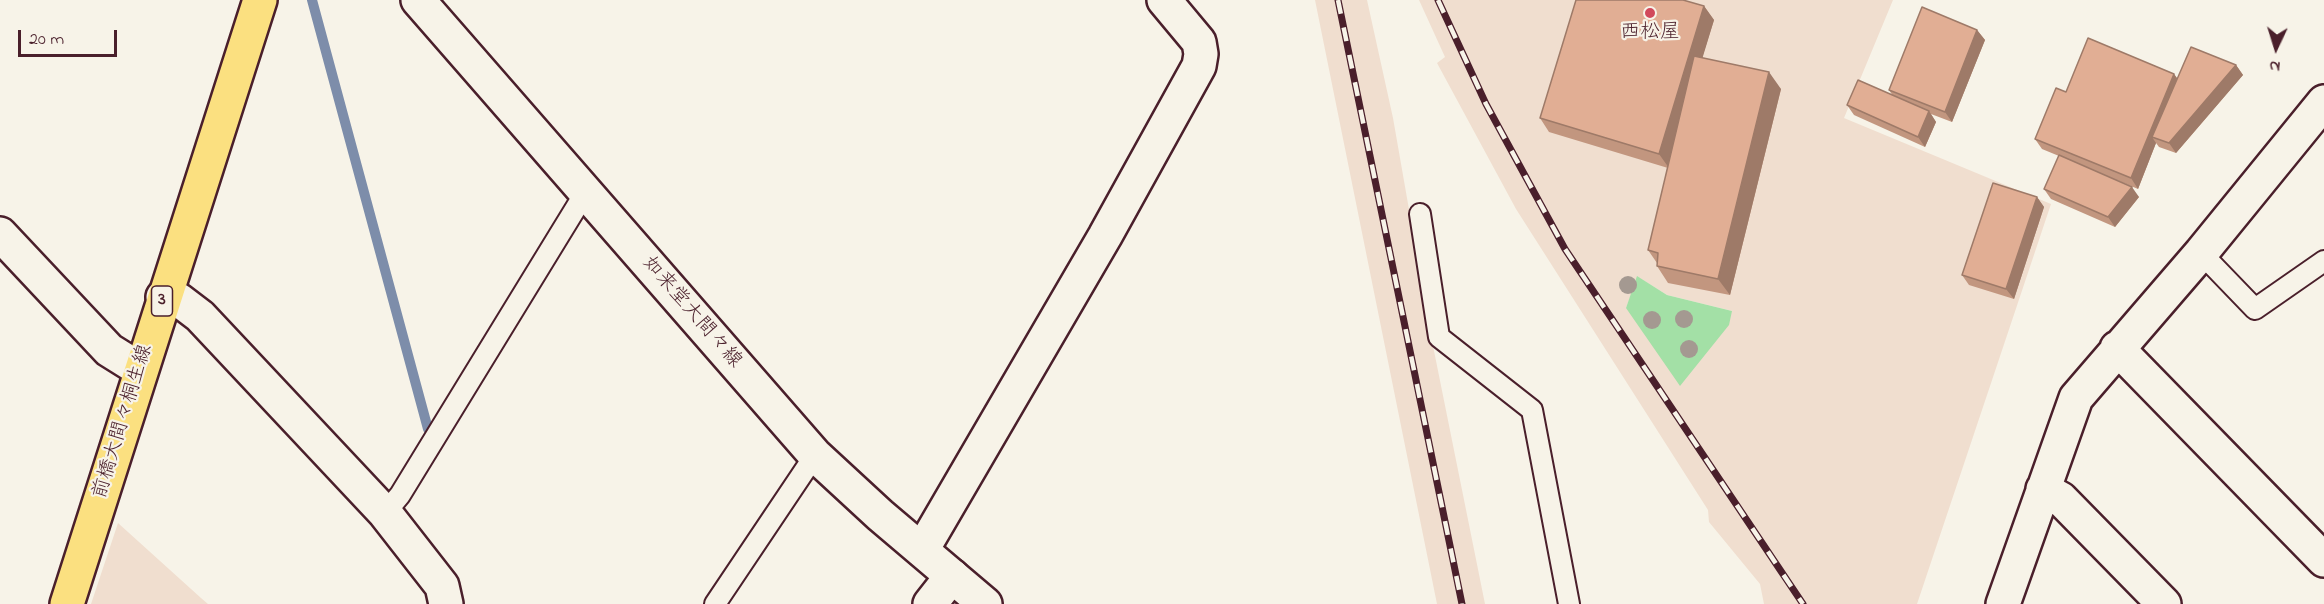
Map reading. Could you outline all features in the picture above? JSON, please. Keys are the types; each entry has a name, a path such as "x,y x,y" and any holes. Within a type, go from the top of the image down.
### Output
{"main road":[{"name":"前橋大間々桐生線","path":"67,604 163,297 260,0"}],"street":[{"name":"如来堂大間々線","path":"418,0 815,454 985,604"},
{"path":"922,550 1105,236 1199,66 1201,54 1199,42 1164,0"},
{"path":"2003,604 2076,398 2200,253 2324,102"},
{"path":"0,234 109,350 141,370"},
{"path":"163,297 179,300 200,316 385,513 442,586 446,604"},
{"path":"2117,348 2324,560"},
{"path":"2043,489 2061,499 2164,604"},
{"path":"930,604 952,576"}],"lane":[{"path":"385,513 400,495 585,193"},
{"path":"1420,214 1439,337 1532,410 1569,604"},
{"path":"2200,253 2255,309 2324,261"},
{"path":"715,604 815,454"}],"shaded area":[{"path":"1315,0 1367,0 1393,118 1432,341 1485,604 1437,604"},
{"path":"1419,0 1893,0 1844,118 2051,204 1917,604 1764,604 1760,584 1709,522 1708,510 1516,209 1437,63 1445,57","holes":["1638,277 1667,295 1732,311 1626,308"]},
{"path":"118,523 201,598 208,604 91,604"}],"green space":[{"path":"1637,276 1667,295 1732,311 1729,325 1680,386 1626,308"}],"building":[{"path":"1576,0 1683,0 1704,6 1659,154 1540,118"},
{"path":"1922,7 1977,30 1945,112 1889,90"},
{"path":"2088,38 2174,74 2131,178 2035,139 2056,88 2066,92"},
{"path":"2191,47 2236,65 2169,143 2152,137"},
{"path":"1694,56 1769,72 1718,279 1657,266 1658,253 1648,250"},
{"path":"1858,80 1929,111 1918,137 1847,105"},
{"path":"2059,155 2132,187 2108,217 2044,189"},
{"path":"1993,183 2037,197 2006,289 1962,275"}],"waterway":[{"path":"312,0 428,429"}],"railway":[{"path":"1338,0 1462,604"},
{"path":"1438,0 1486,104 1565,249 1803,604"}],"place":[{"name":"西松屋","path":"1650,13"}]}
